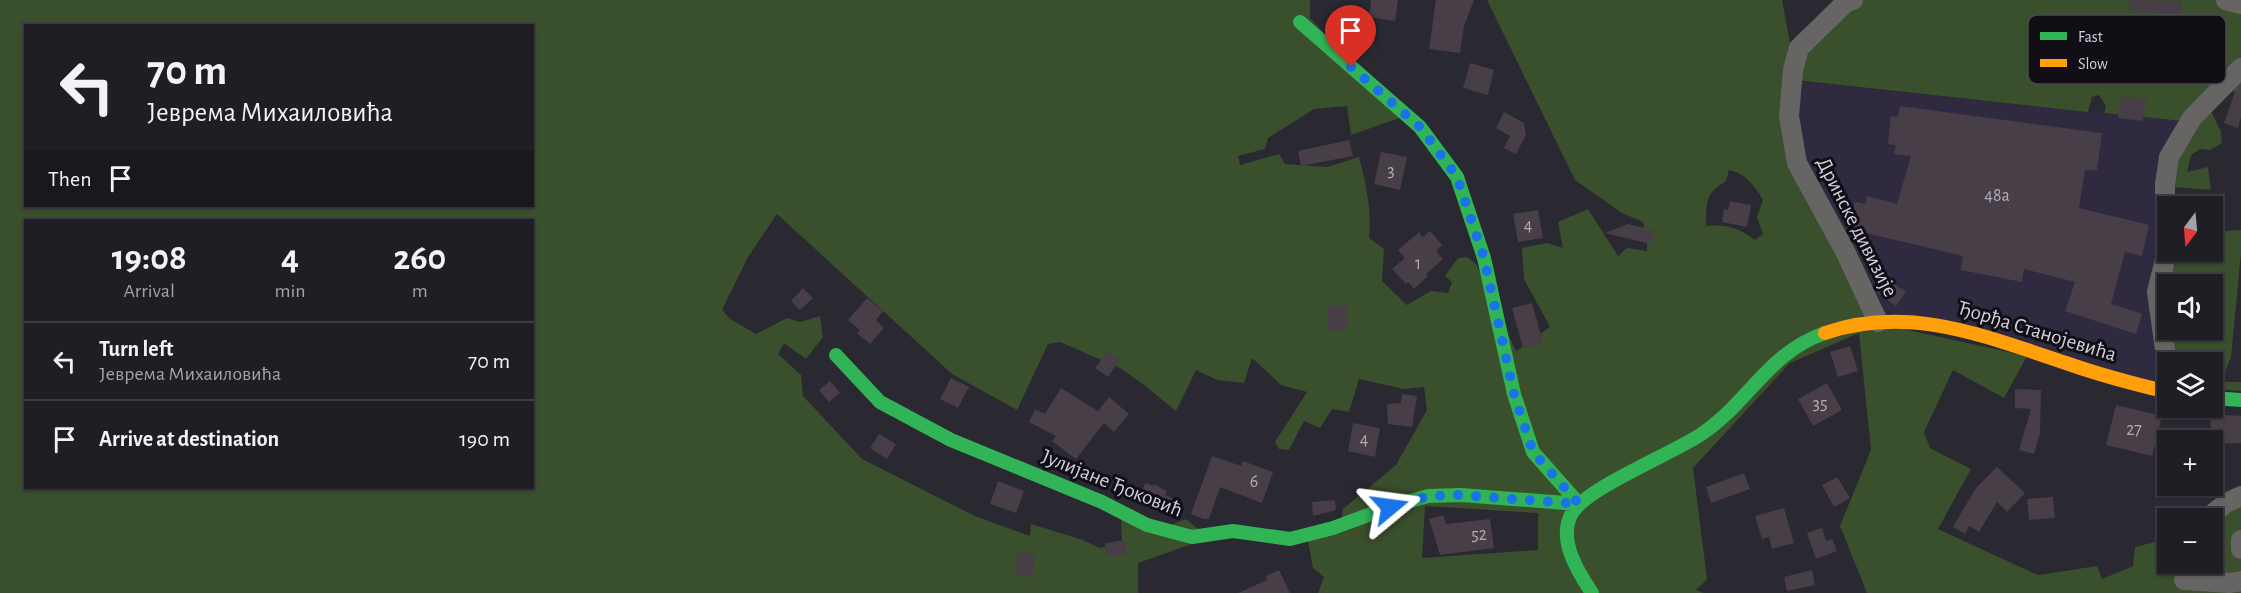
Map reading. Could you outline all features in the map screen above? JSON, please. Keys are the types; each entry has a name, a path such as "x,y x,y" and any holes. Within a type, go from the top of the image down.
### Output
{"street":[{"name":"Дринске дивизије","path":"1853,0 1845,3 1799,48 1793,70 1790,116 1797,163 1846,253 1878,322"},
{"path":"2226,0 2241,4"},
{"path":"1300,22 1420,127 1457,177 1484,258 1514,394 1533,452 1579,504 1569,519 1568,539 1577,568 1592,593"},
{"path":"2226,83 2241,68"},
{"path":"2165,352 2157,292 2165,260 2165,184 2169,157 2192,118 2225,84"},
{"name":"Ђорђа Станојевића","path":"1579,504 1613,482 1645,467 1708,429 1728,414 1788,351 1835,330 1878,322 1930,322 1955,326 1985,334 2082,369 2157,389"},
{"name":"Јулијане Ђоковић","path":"836,355 880,402 951,440 1102,502 1147,525 1192,537 1233,531 1290,539 1333,528 1428,496 1461,495 1579,504"},
{"path":"2223,399 2241,400"},
{"path":"2220,508 2241,496"},
{"path":"2241,540 2241,549"},
{"path":"2183,579 2230,583 2241,581"}],"shaded area":[{"path":"1794,81 2183,121 2170,196 2157,196 2157,262 2167,262 2167,274 2157,274 2157,340 2166,340 2166,352 2157,352 2157,382 1879,313 1801,159"}],"green space":[{"path":"0,0 1310,0 1310,18 1402,117 1351,135 1347,106 1314,109 1268,138 1265,149 1238,156 1240,165 1279,154 1285,164 1327,167 1359,157 1369,207 1369,238 1384,249 1382,281 1407,305 1431,291 1448,293 1452,282 1445,276 1458,258 1467,257 1476,264 1516,351 1550,327 1524,279 1522,248 1547,243 1563,248 1558,222 1588,209 1618,256 1627,248 1647,251 1647,241 1643,222 1622,213 1575,180 1487,0 1782,0 1791,48 1860,0 2241,0 2241,93 2209,87 2204,97 2221,132 2222,143 2210,150 2200,149 2191,155 2187,172 2208,167 2211,190 2172,187 2183,121 2104,113 2106,106 2099,95 2092,97 2088,112 1795,80 1792,163 1894,327 2027,356 2004,398 1953,370 1924,432 1930,448 1971,469 1938,529 2038,575 2097,566 2102,579 2133,566 2135,547 2157,542 2157,574 2223,574 2223,508 2208,508 2241,490 2241,593 1867,593 1840,526 1871,450 1859,333 1790,363 1693,468 1707,579 1696,590 1704,593 1318,593 1324,577 1313,568 1308,541 1342,518 1343,509 1396,465 1427,410 1424,387 1404,389 1359,379 1349,412 1332,409 1320,428 1304,421 1289,450 1279,449 1275,442 1307,392 1281,385 1252,358 1244,383 1217,380 1196,370 1176,411 1120,368 1060,342 1048,344 1017,410 952,374 777,214 748,257 722,310 730,319 756,334 787,318 800,322 820,316 823,337 806,359 784,343 778,354 801,375 803,396 862,459 975,516 1030,536 1031,524 1080,539 1100,548 1122,543 1121,515 1170,525 1186,519 1209,538 1138,563 1138,593 0,593","holes":["1729,170 1740,174 1753,185 1763,200 1757,217 1763,234 1755,240 1744,232 1732,228 1706,226 1706,211 1710,195 1726,181","1425,506 1538,513 1538,550 1422,558"]},
{"path":"2241,230 2241,253 2231,357 2223,377 2223,352 2171,352 2169,340 2223,340 2223,274 2167,274 2168,268 2182,262 2223,262 2224,231"},
{"path":"2223,382 2241,382 2241,391 2223,390"}],"building":[{"path":"1371,0 1398,0 1395,21 1369,17"},
{"path":"1436,0 1474,0 1464,26 1460,53 1429,49"},
{"path":"2129,0 2182,1 2181,15 2129,10"},
{"path":"1470,63 1494,70 1488,95 1463,88"},
{"path":"2241,85 2241,117 2238,128 2224,123 2235,92"},
{"path":"2121,97 2146,99 2143,121 2118,118"},
{"path":"1900,106 2102,133 2097,170 2085,170 2079,208 2149,225 2142,256 2125,252 2111,304 2142,314 2136,334 2065,311 2075,282 2024,269 2022,282 1961,270 1963,256 1849,229 1855,202 1866,204 1867,196 1897,204 1911,156 1894,154 1896,145 1888,144 1891,116 1898,117"},
{"path":"1504,112 1524,123 1526,135 1516,154 1504,148 1510,136 1496,128"},
{"path":"1349,140 1353,156 1301,166 1298,151"},
{"path":"1381,152 1407,157 1400,190 1374,184"},
{"path":"1730,201 1751,205 1747,227 1722,222 1724,209 1728,210"},
{"path":"1538,210 1543,238 1518,242 1513,214"},
{"path":"1628,224 1654,230 1651,244 1605,233"},
{"path":"1430,231 1442,245 1436,251 1443,259 1414,289 1392,269 1405,258 1398,250 1419,232 1423,237"},
{"path":"1887,279 1906,292 1896,306 1877,292"},
{"path":"803,288 813,298 800,310 791,301"},
{"path":"867,298 883,311 876,320 884,328 870,344 857,333 860,330 848,320"},
{"path":"1532,303 1543,343 1523,348 1512,308"},
{"path":"1327,306 1347,306 1348,330 1328,331"},
{"path":"1850,346 1858,371 1838,377 1830,352"},
{"path":"1108,351 1120,360 1108,377 1095,368"},
{"path":"951,378 969,387 958,408 940,399"},
{"path":"830,381 840,393 829,402 819,390"},
{"path":"1827,383 1842,410 1813,426 1798,399"},
{"path":"1061,388 1098,411 1109,397 1129,414 1114,432 1104,423 1076,459 1052,441 1056,436 1029,422 1035,409 1045,414"},
{"path":"2015,389 2041,390 2040,433 2034,454 2019,450 2031,409 2015,408"},
{"path":"1402,394 1417,396 1412,427 1388,424 1387,404 1401,403"},
{"path":"2116,405 2157,415 2157,418 2162,418 2152,456 2106,445"},
{"path":"2223,415 2241,416 2241,443 2223,444 2223,430 2211,430 2210,418 2223,418"},
{"path":"1353,423 1380,428 1375,457 1348,451"},
{"path":"879,434 896,444 887,459 870,448"},
{"path":"1212,456 1241,466 1243,461 1273,472 1262,503 1220,487 1209,519 1191,514"},
{"path":"1997,467 2025,493 2007,512 1997,502 1979,532 1969,526 1965,534 1953,527 1976,488"},
{"path":"1744,473 1750,489 1711,503 1706,487"},
{"path":"1837,477 1850,498 1834,507 1822,485"},
{"path":"998,481 1024,491 1016,513 990,504"},
{"path":"1146,483 1153,486 1154,484 1167,491 1165,495 1174,499 1166,514 1135,501"},
{"path":"2053,497 2055,518 2029,520 2027,499"},
{"path":"1335,500 1336,510 1313,516 1312,502"},
{"path":"1784,508 1794,543 1772,549 1769,537 1762,539 1755,516"},
{"path":"1443,515 1446,524 1490,519 1494,548 1440,555 1429,519"},
{"path":"1822,528 1826,541 1832,539 1837,551 1816,559 1807,533"},
{"path":"1125,540 1127,554 1107,557 1105,543"},
{"path":"1018,552 1035,555 1032,577 1015,574"},
{"path":"1279,570 1290,593 1238,593 1267,580 1266,576"},
{"path":"1812,570 1815,585 1787,591 1784,577"}],"traffic: fast":[{"path":"1300,22 1420,127 1457,177 1484,258 1514,394 1533,452 1579,504"},
{"path":"1592,593 1571,555 1568,544 1568,523 1572,513 1581,503 1611,482 1700,435 1717,422 1788,353 1825,333"},
{"path":"836,355 880,402 951,440 1102,502 1147,525 1192,537 1233,531 1290,539 1333,528 1428,496 1461,495 1579,504"},
{"path":"2223,399 2241,400"}],"traffic: slow":[{"path":"1825,333 1856,325 1887,322 1947,327 2157,389"}],"route":[{"path":"1351,67 1420,127 1457,177 1484,258 1514,394 1533,452 1579,504 1461,495 1428,496 1390,507"}]}
